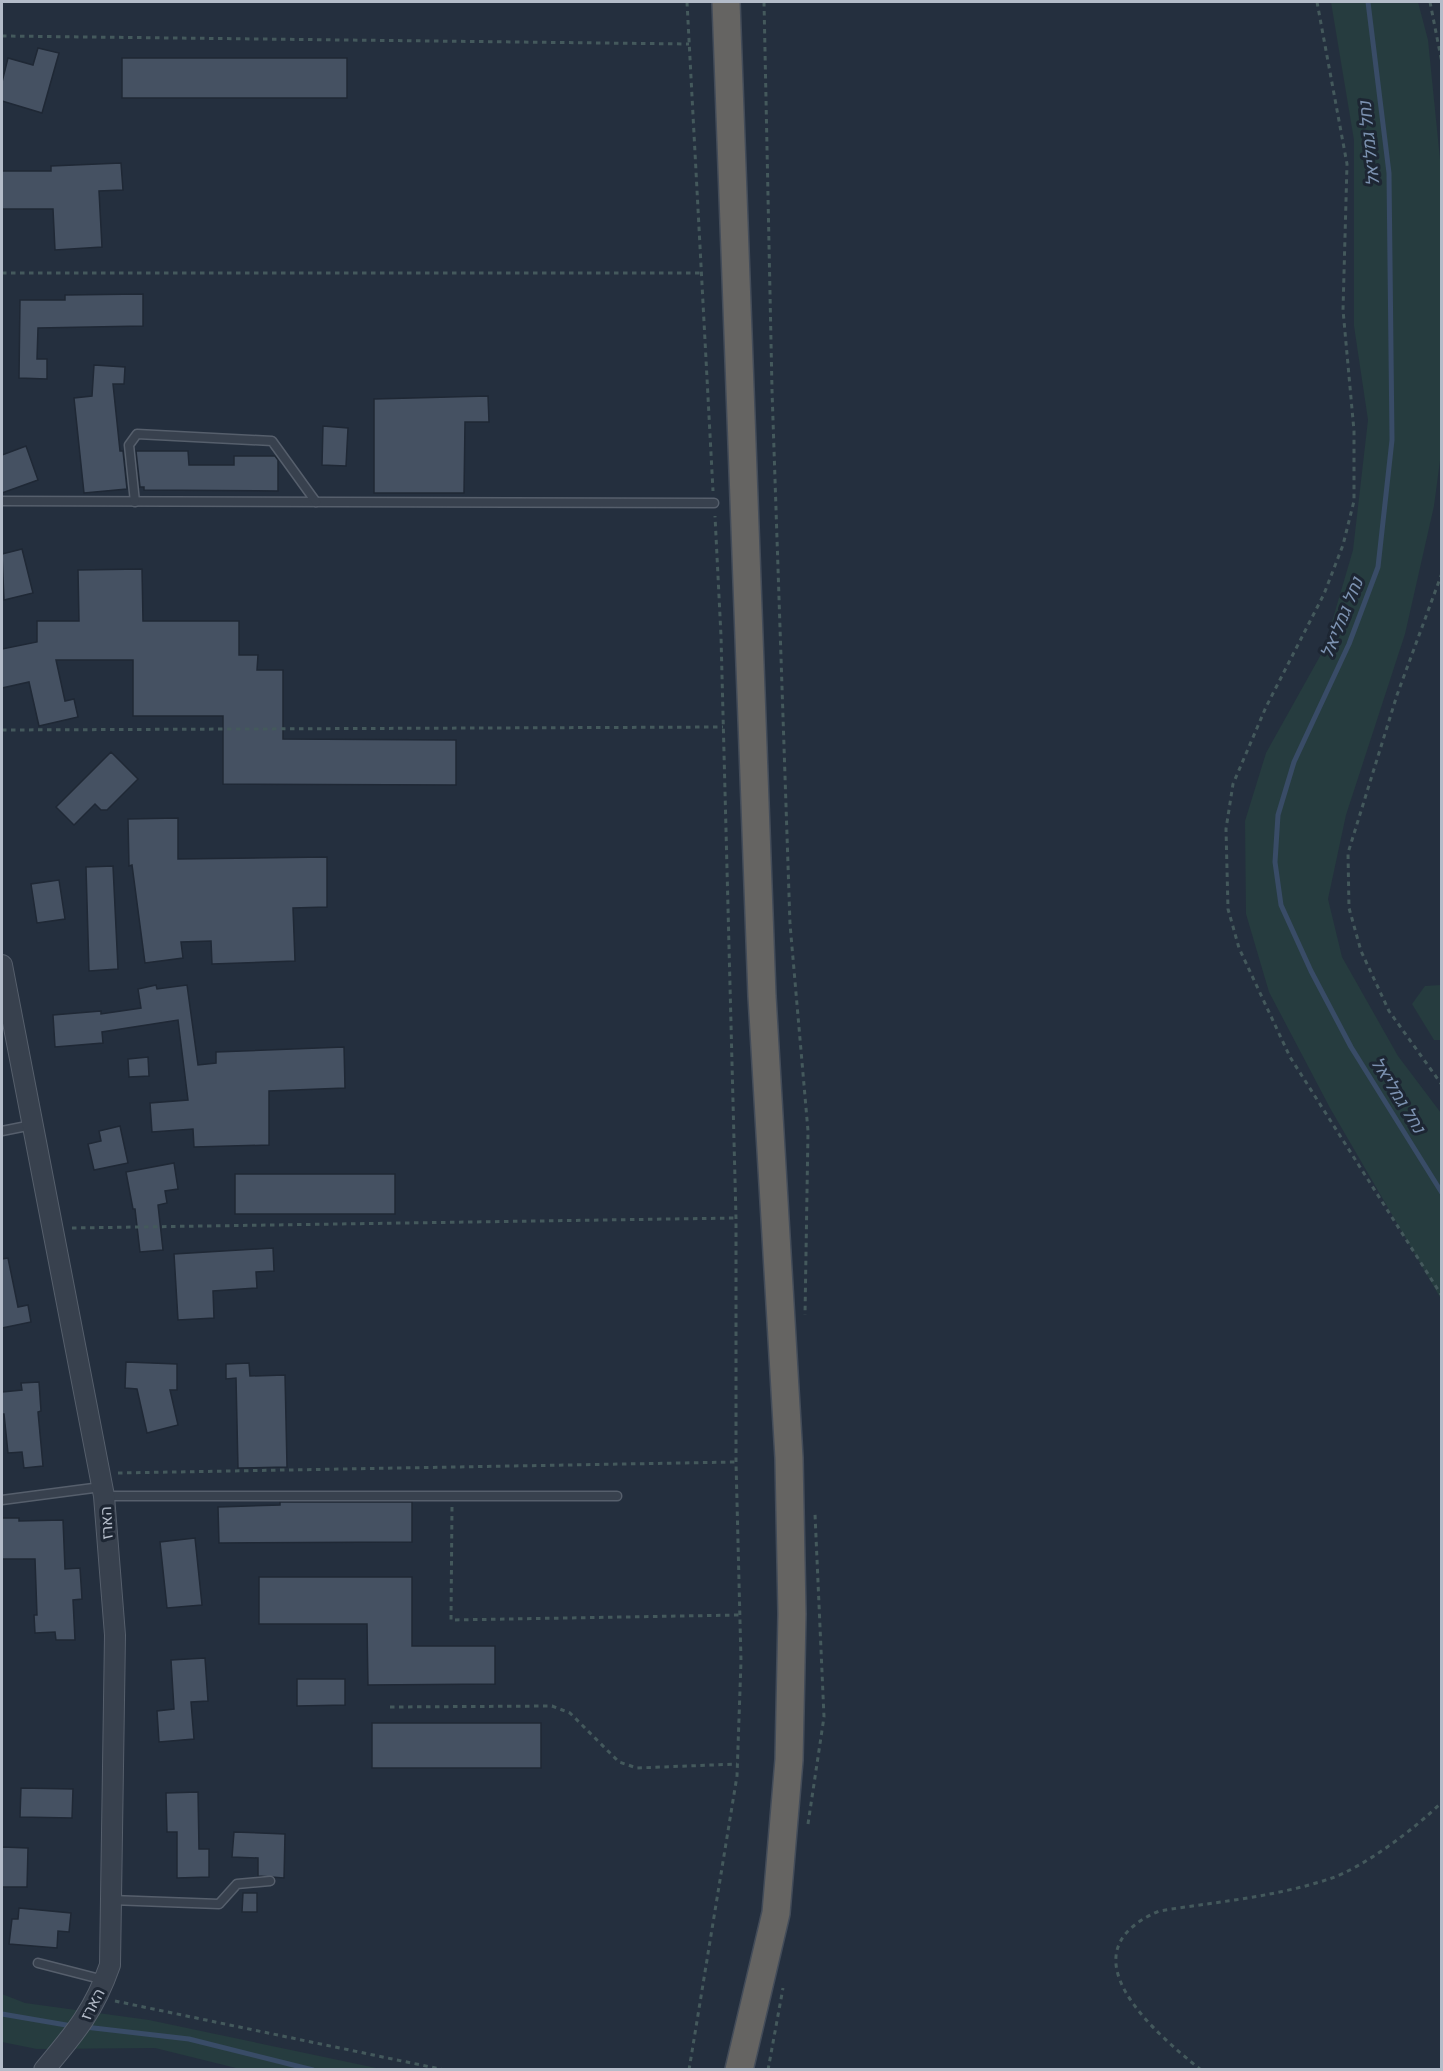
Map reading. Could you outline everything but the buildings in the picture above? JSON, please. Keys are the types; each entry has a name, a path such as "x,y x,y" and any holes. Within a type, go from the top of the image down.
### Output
{"highway":[{"path":"727,2 762,996 789,1458 792,1614 789,1761 776,1913 740,2070"}],"street":[{"name":"הארז","path":"2,965 101,1485 115,1635 110,1965 102,1989 88,2016 44,2070"}],"lane":[{"path":"135,502 129,445 137,434 272,441 316,502"},
{"path":"2,501 714,503"},
{"path":"2,1131 32,1125"},
{"path":"2,1500 101,1485 452,1496 617,1496"},
{"path":"111,1900 219,1904 237,1884 270,1881"},
{"path":"38,1964 102,1989"}],"path":[{"path":"687,2 714,503 723,727 736,1218 736,1462 739,1615 738,1764 689,2070"},
{"path":"764,2 772,390 790,924 808,1131 805,1315"},
{"path":"1317,2 1347,165 1343,310 1354,431 1354,501 1343,545 1324,594 1266,707 1233,784 1226,829 1228,909 1239,948 1290,1057 1442,1296"},
{"path":"1430,2 1442,63"},
{"path":"2,36 689,44"},
{"path":"2,273 701,273"},
{"path":"1442,573 1397,695 1348,853 1349,908 1361,951 1389,1011 1442,1085"},
{"path":"2,730 723,727"},
{"path":"52,1228 736,1218"},
{"path":"101,1485 736,1462"},
{"path":"452,1496 451,1620 739,1615"},
{"path":"808,1824 824,1717 814,1504"},
{"path":"390,1707 552,1706 570,1713 620,1762 637,1768 738,1764"},
{"path":"1201,2070 1167,2043 1128,2000 1116,1970 1118,1949 1127,1930 1139,1919 1159,1911 1294,1889 1331,1879 1360,1865 1442,1802"},
{"path":"768,2070 785,1978"},
{"path":"102,1989 445,2070"}],"green space":[{"path":"1331,2 1418,2 1428,40 1441,169 1441,453 1434,506 1405,634 1346,815 1328,899 1342,957 1398,1056 1441,1113 1441,1299 1330,1108 1269,992 1246,914 1245,821 1266,753 1324,649 1353,550 1368,420 1354,326 1354,140"},
{"path":"1441,985 1441,1040 1434,1040 1412,1004 1425,986"},
{"path":"2,1994 25,2003 149,2020 381,2069 240,2069 155,2048 37,2049 2,2042"}],"waterway":[{"name":"נחל גמליאל","path":"1368,2 1389,173 1392,440 1378,567 1349,644 1294,762 1278,815 1275,862 1281,905 1311,971 1351,1047 1442,1193"},
{"path":"2,2014 72,2026"},
{"path":"85,2027 189,2039 313,2070"}]}
